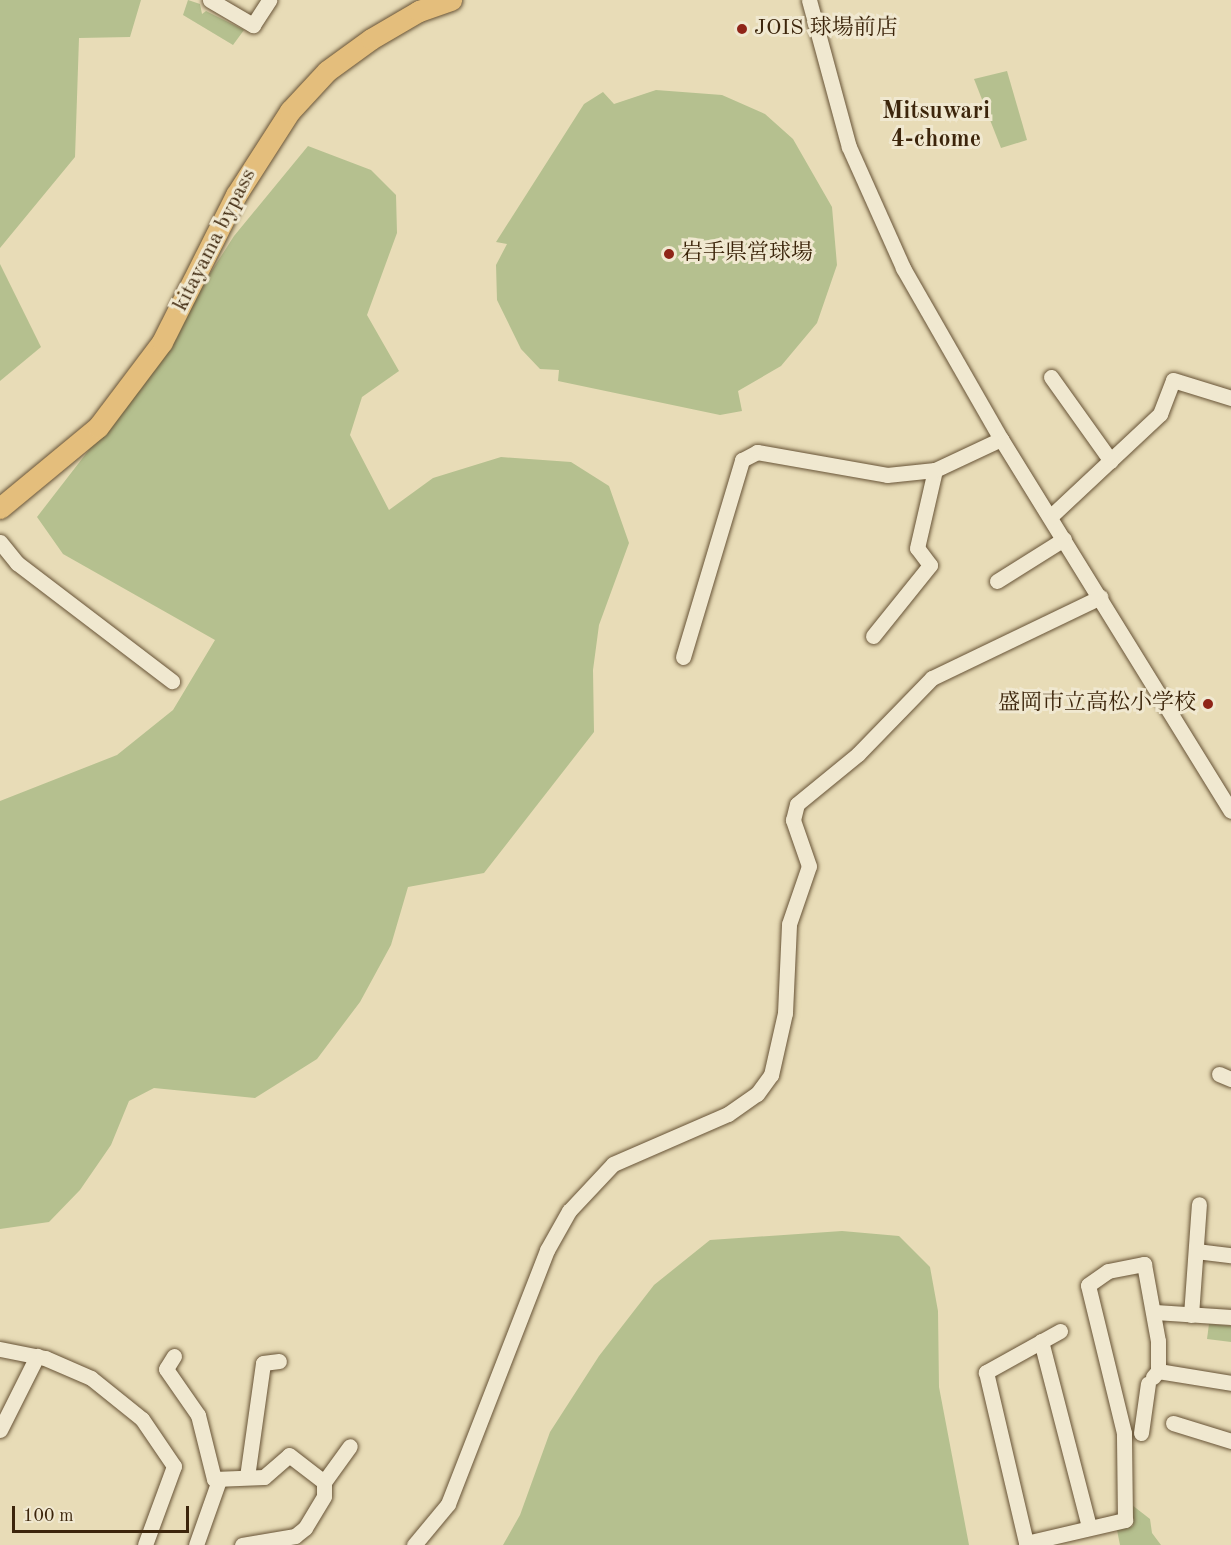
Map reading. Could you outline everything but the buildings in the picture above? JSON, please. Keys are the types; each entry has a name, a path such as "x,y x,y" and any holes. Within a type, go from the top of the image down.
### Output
{"highway":[{"name":"kitayama bypass","path":"0,491 81,425 132,367 183,281 243,157 286,96 347,41 386,14 422,0"},
{"name":"kitayama bypass","path":"0,508 98,427 155,352 192,288 236,195 290,111 327,71 371,39 418,11 452,0"}],"street":[{"path":"210,0 253,26 269,0"},
{"path":"809,0 865,191 903,268 1001,439 1231,811"},
{"path":"1051,377 1111,461"},
{"path":"1050,518 1160,414 1173,380 1231,398"},
{"path":"683,657 742,460 757,452 887,475 935,470 1001,439"},
{"path":"873,636 930,565 916,548 935,470"},
{"path":"997,581 1064,539"},
{"path":"0,542 17,563 172,681"},
{"path":"414,1545 448,1504 547,1250 569,1211 613,1164 728,1114 757,1094 771,1075 785,1013 789,924 809,866 793,820 797,804 858,754 932,678 1100,597"},
{"path":"1191,1315 1199,1204"},
{"path":"1196,1251 1231,1255"},
{"path":"1060,1331 986,1372 1026,1543 1125,1520 1124,1432 1089,1315 1088,1285 1108,1270 1144,1264 1155,1312 1153,1377 1141,1432"},
{"path":"1155,1312 1231,1317"},
{"path":"1041,1341 1089,1527"},
{"path":"0,1349 37,1356 91,1378 122,1399 142,1419 174,1466 146,1545"},
{"path":"0,1430 37,1356"},
{"path":"174,1356 166,1369 198,1415 211,1475 219,1480 264,1478 289,1455 324,1482"},
{"path":"247,1477 263,1363 279,1361"},
{"path":"1153,1377 1231,1383"},
{"path":"1173,1422 1231,1441"},
{"path":"242,1545 266,1543 295,1536 305,1528 324,1496 324,1482 350,1446"},
{"path":"196,1545 219,1480"}],"green space":[{"path":"0,0 141,0 130,37 79,38 75,157 0,248"},
{"path":"188,0 200,4 202,14 206,11 244,30 233,45 183,15"},
{"path":"1007,71 1027,140 1001,148 974,79"},
{"name":"岩手県営球場","path":"656,90 722,95 765,114 793,139 832,207 837,265 817,323 781,366 738,391 742,411 720,415 558,381 559,370 540,369 521,349 497,300 496,265 507,244 496,242 584,104 603,92 614,104"},
{"path":"308,146 371,170 396,195 397,233 367,315 399,371 362,397 350,435 389,510 433,478 501,457 571,462 609,486 629,543 599,625 593,670 594,732 484,873 408,887 391,945 360,1002 317,1059 255,1098 154,1088 129,1101 111,1145 80,1190 49,1222 0,1229 0,801 117,755 173,710 215,640 63,554 37,517 136,389 234,236"},
{"path":"0,264 41,347 0,381"},
{"path":"842,1231 899,1236 930,1267 938,1311 939,1387 969,1545 503,1545 520,1515 550,1432 599,1356 654,1285 710,1240"},
{"path":"1209,1324 1231,1326 1231,1342 1207,1339"},
{"path":"1132,1505 1150,1519 1152,1533 1161,1545 1120,1545 1117,1530 1133,1526"}],"place":[{"name":"JOIS 球場前店","path":"742,29"},
{"name":"岩手県営球場","path":"669,254"},
{"name":"盛岡市立高松小学校","path":"1208,704"}],"district":[{"name":"Mitsuwari 4-chome","path":"936,127"}]}
